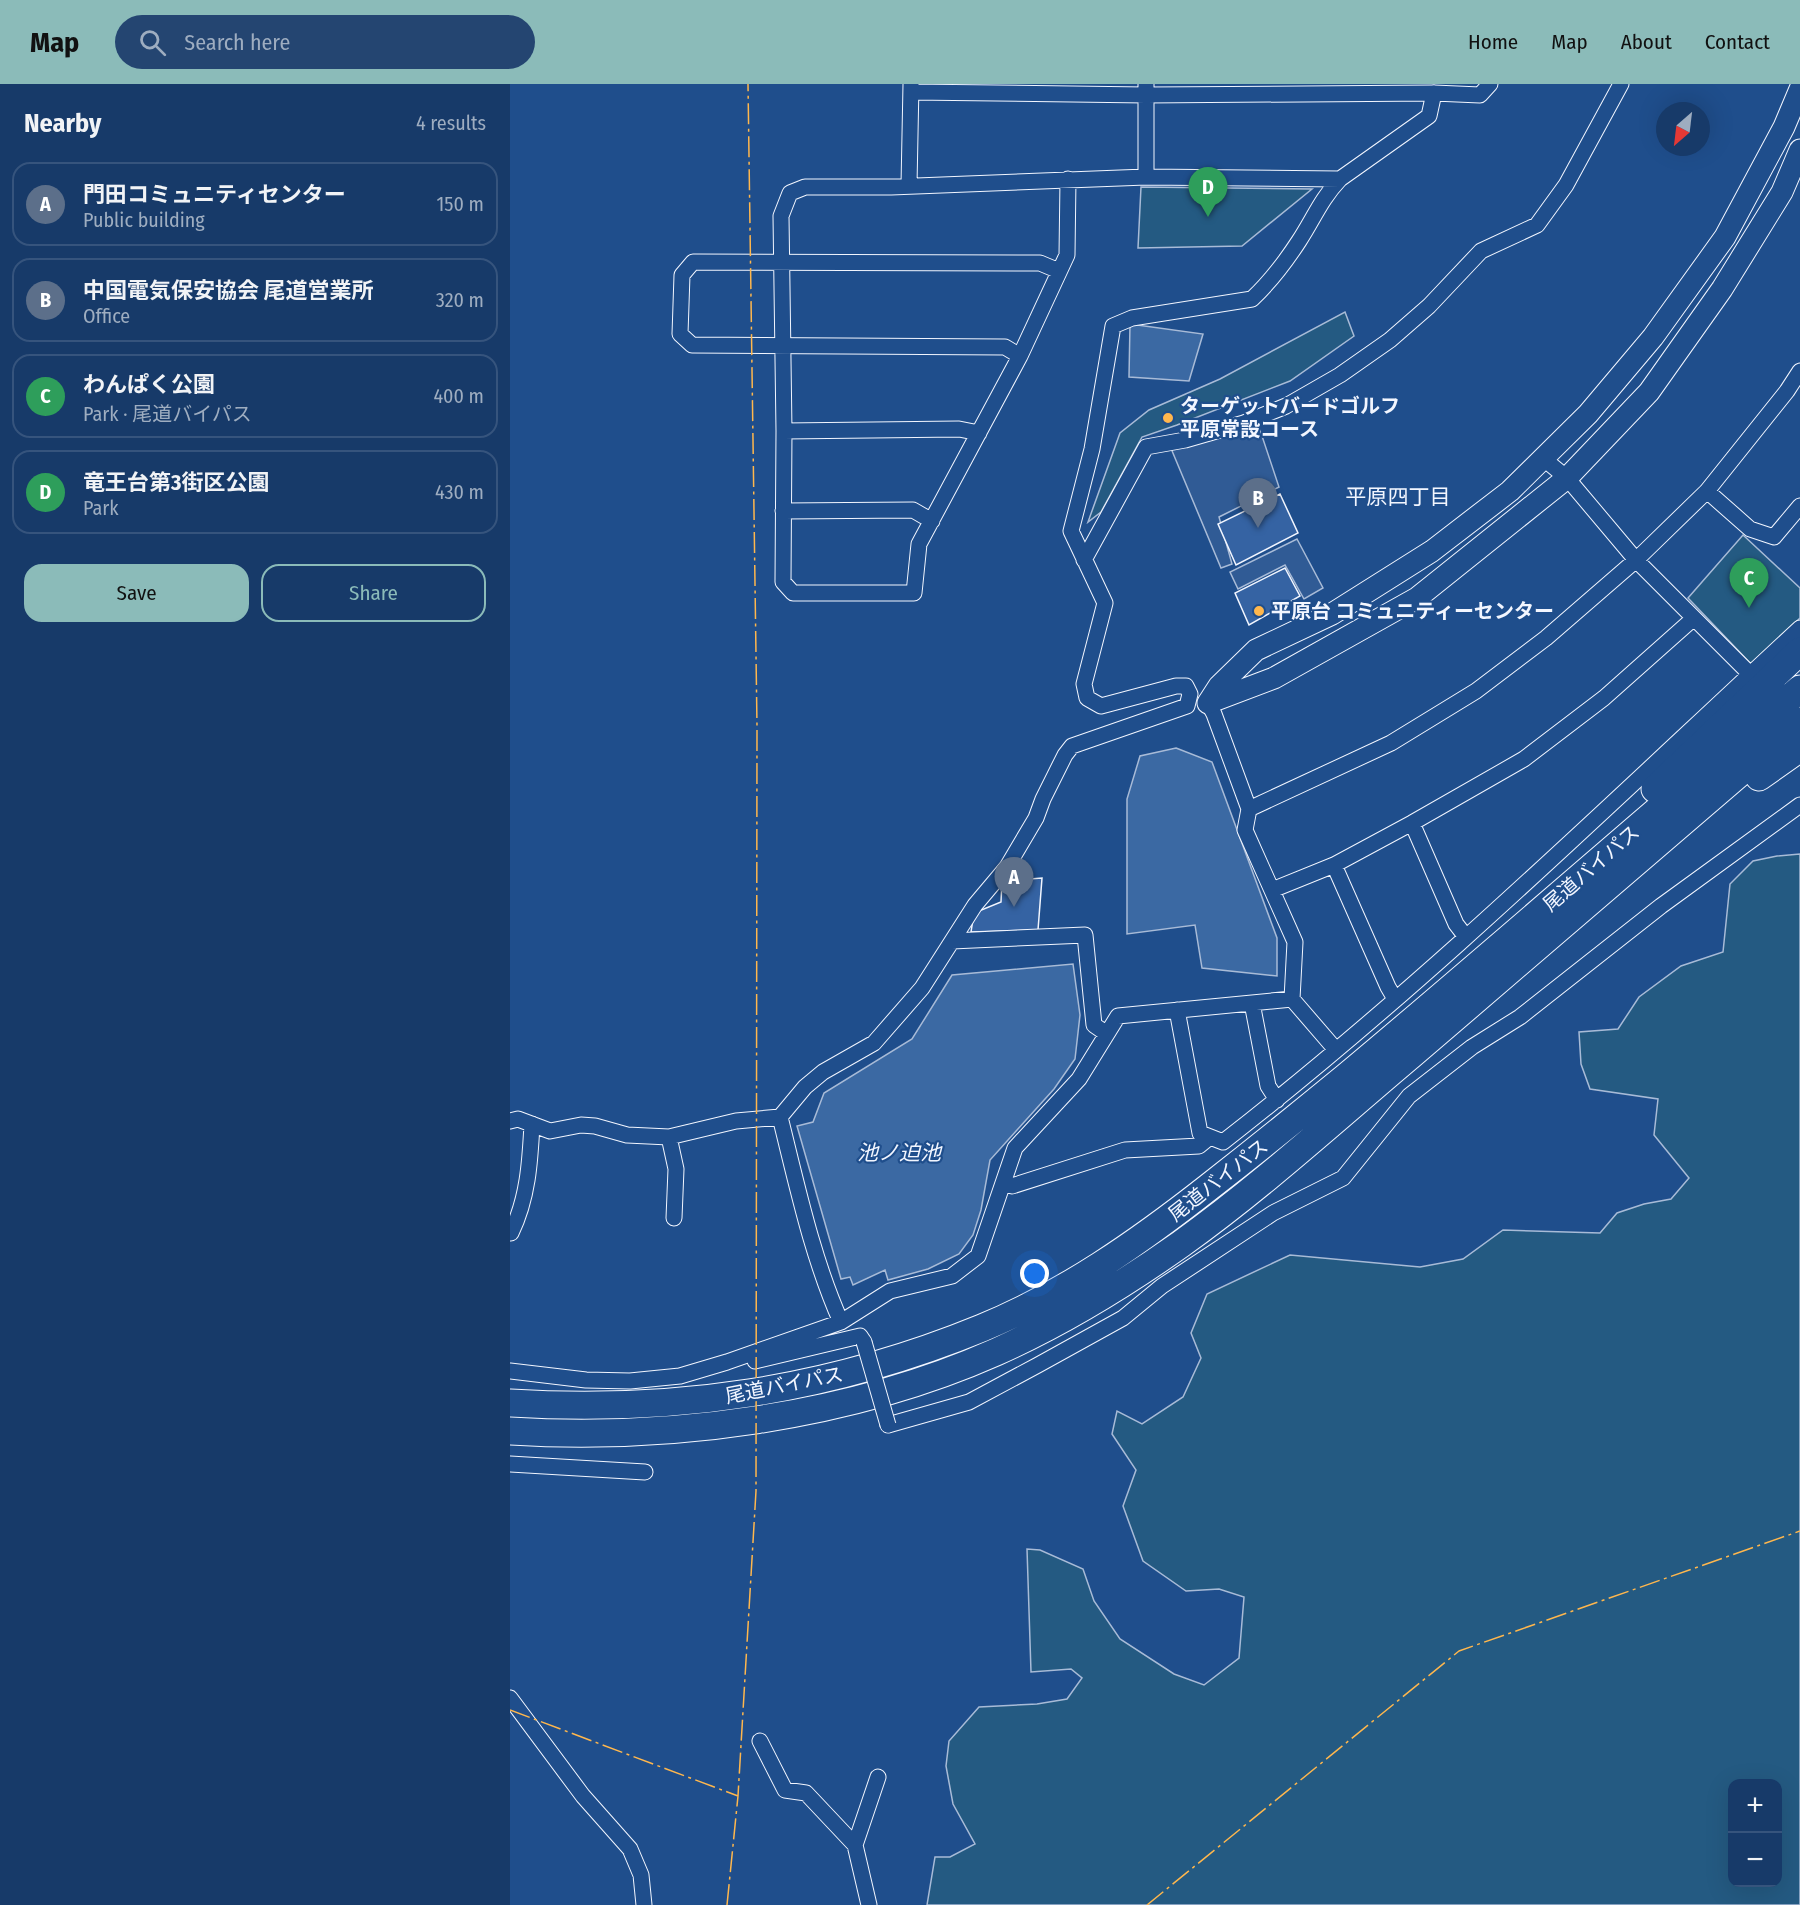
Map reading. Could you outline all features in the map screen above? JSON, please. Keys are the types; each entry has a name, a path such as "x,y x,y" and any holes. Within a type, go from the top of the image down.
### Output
{"highway":[{"path":"1446,993 1596,845 1800,651"},
{"name":"尾道バイパス","path":"510,1403 610,1406 683,1402 805,1384 862,1370 928,1348 985,1327 1045,1297 1107,1262 1166,1221 1277,1134 1446,993 1800,688"},
{"name":"尾道バイパス","path":"510,1431 610,1432 672,1428 810,1411 936,1375 996,1352 1048,1326 1122,1284 1182,1243 1295,1155 1800,721"},
{"path":"1619,876 1800,748"}],"street":[{"path":"909,185 911,88 1480,94 1490,84"},
{"path":"1084,560 1146,447 1185,440 1244,423 1295,400 1340,375 1390,340 1429,306 1481,251 1537,225 1566,184 1621,84"},
{"path":"1208,703 1219,686 1256,650 1332,614 1432,551 1510,491 1588,414 1653,337 1725,237 1784,128 1800,89"},
{"path":"1146,90 1146,177"},
{"path":"510,1121 518,1119 550,1131 581,1125 595,1126 627,1135 669,1137 736,1121 780,1117 805,1087 823,1072 874,1043 922,988 975,905 1007,867 1036,818 1065,755 1072,746 1187,706 1190,694 1186,686 1176,686 1101,706 1087,698 1084,684 1105,603 1071,531 1092,448 1113,326 1132,318 1252,299 1266,287 1299,241 1326,193 1340,179 1429,116 1434,93"},
{"path":"1208,703 1274,678 1417,598 1567,478 1649,392 1728,279 1782,192 1800,150"},
{"path":"1068,179 1066,255 1020,356 919,544 914,593 793,593 783,582 782,216 790,193 805,187 891,187 909,185 1068,179 1146,177 1340,179"},
{"path":"1020,356 1005,347 692,345 680,334 682,275 693,262 782,261 1040,263 1059,271"},
{"path":"1249,809 1391,743 1476,691 1546,638 1636,560 1707,491 1787,391 1800,371"},
{"path":"784,431 958,429 979,433"},
{"path":"1544,459 1567,478 1636,560 1750,674"},
{"path":"1707,491 1750,529 1774,537 1800,506"},
{"path":"783,511 914,510 932,521"},
{"path":"1272,890 1334,865 1524,759 1604,698 1694,618"},
{"path":"1177,1010 1200,1132 1223,1142 1277,1100 1466,937 1800,628"},
{"path":"1256,650 1274,678"},
{"path":"1208,703 1249,809 1245,830 1295,942 1292,999 1336,1050"},
{"path":"727,1362 734,1366 860,1336 864,1342 888,1425 969,1402 1123,1318 1162,1286 1273,1213 1343,1178 1409,1096 1472,1047 1520,1017 1661,906 1800,805"},
{"path":"1412,823 1456,924 1466,937"},
{"path":"1334,865 1395,999"},
{"path":"952,941 1085,935 1094,1025 1107,1034"},
{"path":"510,1371 586,1380 630,1381 680,1376 841,1322 890,1291 952,1276 978,1256 1015,1148 1079,1078 1118,1016 1292,999"},
{"path":"1252,1003 1268,1086 1277,1100"},
{"path":"780,1117 830,1298 841,1322"},
{"path":"512,1233 520,1215 529,1176 532,1124"},
{"path":"669,1137 676,1169 674,1218"},
{"path":"1003,1184 1012,1186 1125,1150 1199,1146 1210,1137"},
{"path":"510,1464 645,1472"},
{"path":"510,1698 583,1796 630,1849 641,1875 644,1905"},
{"path":"760,1741 785,1790 806,1793 855,1845 869,1905"},
{"path":"855,1845 878,1777"}],"shaded area":[{"path":"1141,187 1312,189 1242,246 1138,248"},
{"name":"ターゲットバードゴルフ 平原常設コース","path":"1345,312 1354,336 1290,381 1142,437 1101,512 1088,522 1120,433 1149,410 1220,379"},
{"path":"1257,421 1279,487 1219,517 1232,564 1221,568 1170,446"},
{"path":"1743,535 1800,588 1800,618 1752,665 1688,598"},
{"path":"1297,539 1323,588 1304,599 1285,565 1238,589 1230,572"},
{"path":"1800,854 1800,1905 927,1905 935,1857 950,1857 975,1844 953,1804 946,1766 949,1741 979,1707 1037,1704 1067,1699 1082,1678 1071,1669 1031,1672 1027,1549 1040,1550 1083,1569 1094,1601 1120,1639 1174,1674 1204,1685 1239,1658 1244,1597 1219,1589 1186,1591 1143,1561 1123,1506 1136,1470 1112,1434 1117,1411 1142,1424 1183,1397 1201,1358 1191,1333 1207,1294 1290,1255 1420,1267 1463,1259 1503,1230 1600,1233 1617,1213 1644,1204 1671,1199 1689,1178 1654,1135 1658,1099 1590,1089 1581,1064 1579,1032 1618,1029 1639,997 1681,966 1723,952 1730,884 1753,861"}],"water":[{"path":"1130,324 1203,334 1189,381 1129,377"},
{"path":"1176,748 1212,762 1277,938 1277,976 1202,968 1195,925 1127,934 1127,799 1140,756"},
{"name":"池ノ迫池","path":"1073,964 1080,1015 1075,1059 1054,1089 990,1160 981,1210 973,1235 959,1254 928,1269 888,1280 885,1270 853,1285 850,1277 841,1279 797,1126 813,1122 824,1093 912,1039 952,975"}],"building":[{"path":"1280,494 1298,533 1236,565 1218,524"},
{"name":"平原台 コミュニティーセンター","path":"1285,568 1300,596 1249,625 1235,593"},
{"path":"1042,878 1038,930 971,932 974,913 1001,902 1002,881"}],"power":[{"path":"727,1905 738,1796 756,1491 757,726 748,84"},
{"path":"1147,1905 1459,1651 1800,1531"},
{"path":"510,1710 738,1796"}],"place":[{"name":"竜王台第3街区公園","path":"1208,217"},
{"name":"ターゲットバードゴルフ 平原常設コース","path":"1168,418"},
{"name":"中国電気保安協会 尾道営業所","path":"1258,528"},
{"name":"わんぱく公園","path":"1749,608"},
{"name":"平原台 コミュニティーセンター","path":"1259,611"},
{"name":"門田コミュニティセンター","path":"1014,907"}],"district":[{"name":"平原四丁目","path":"1398,497"}]}
